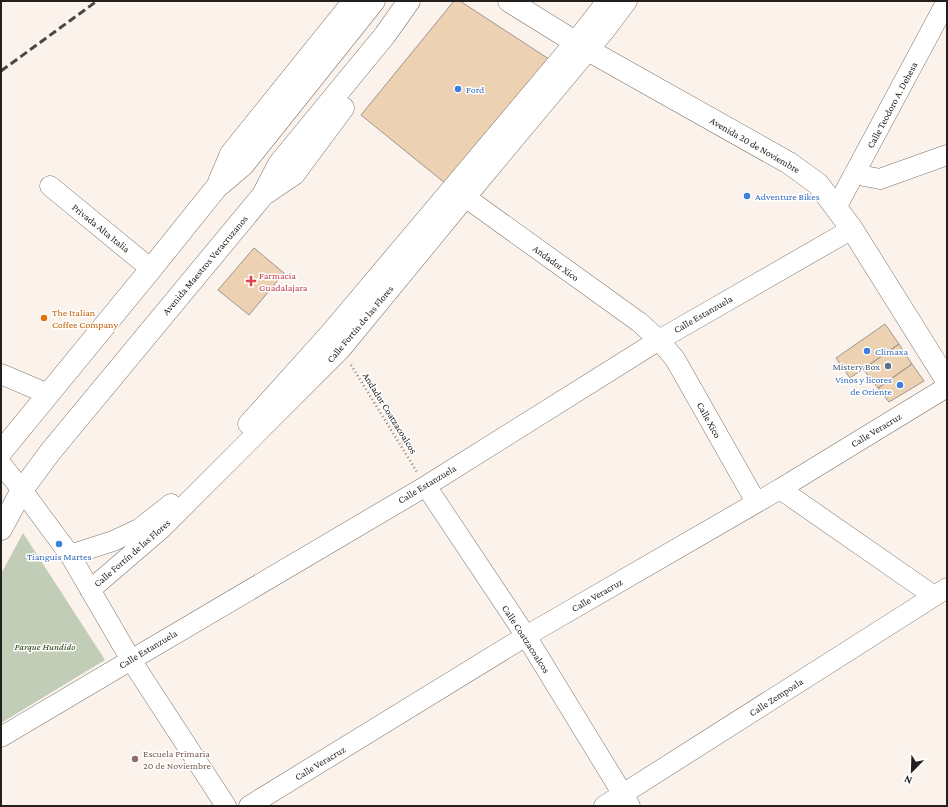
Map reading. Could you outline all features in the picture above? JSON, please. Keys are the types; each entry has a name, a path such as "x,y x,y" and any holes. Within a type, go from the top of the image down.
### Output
{"main road":[{"path":"216,188 231,154 354,1"},
{"path":"1,452 216,188 243,165 374,1"},
{"name":"Avenida Maestros Veracruzanos","path":"1,529 22,490 51,451 263,195 279,164 385,35 409,1"},
{"path":"263,195 294,174 424,1"},
{"name":"Avenida 20 de Noviembre","path":"509,1 581,46 789,163 818,184 852,228 947,380"}],"street":[{"name":"Calle Fortín de las Flores","path":"70,554 114,541 138,529 170,505 237,436 458,193 581,46 620,2"},
{"name":"Calle Teodoro A. Dehesa","path":"836,208 947,2"},
{"path":"854,174 880,179 947,155"},
{"name":"Privada Alta Italia","path":"50,186 151,269"},
{"name":"Calle Fortín de las Flores","path":"90,590 161,529 341,349 458,193"},
{"name":"Andador Xico","path":"458,193 639,322 659,340"},
{"name":"Calle Estanzuela","path":"1,738 130,660 426,486 659,340 852,228"},
{"name":"Calle Xico","path":"659,340 676,359 756,502"},
{"path":"1,374 48,394"},
{"name":"Calle Veracruz","path":"249,806 526,636 780,489 947,387"},
{"path":"1,464 70,554 130,660 226,806"},
{"name":"Calle Coatzacoalcos","path":"426,486 526,636 627,800"},
{"path":"780,489 940,592"},
{"name":"Calle Zempoala","path":"604,806 627,800 940,592"}],"path":[{"name":"Andador Coatzacoalcos","path":"341,349 426,486"}],"green space":[{"name":"Parque Hundido","path":"23,533 105,660 1,723 1,574"}],"building":[{"name":"Ford","path":"454,1 460,1 555,63 451,188 361,115"},
{"name":"Farmacia Guadalajara","path":"254,248 284,273 249,315 218,290"},
{"name":"Climaxa","path":"885,324 899,344 850,378 836,358"},
{"name":"Mistery Box","path":"899,344 912,364 878,388 863,369"},
{"name":"Vinos y licores de Oriente","path":"912,364 924,381 889,402 878,388"}],"railway":[{"path":"1,71 97,1"}],"place":[{"name":"Ford","path":"458,89"},
{"name":"Adventure Bikes","path":"747,196"},
{"name":"Farmacia Guadalajara","path":"251,281"},
{"name":"The Italian Coffee Company","path":"44,318"},
{"name":"Climaxa","path":"867,351"},
{"name":"Mistery Box","path":"888,366"},
{"name":"Vinos y licores de Oriente","path":"900,385"},
{"name":"Tianguis Martes","path":"59,544"},
{"name":"Escuela Primaria 20 de Noviembre","path":"135,759"}]}
